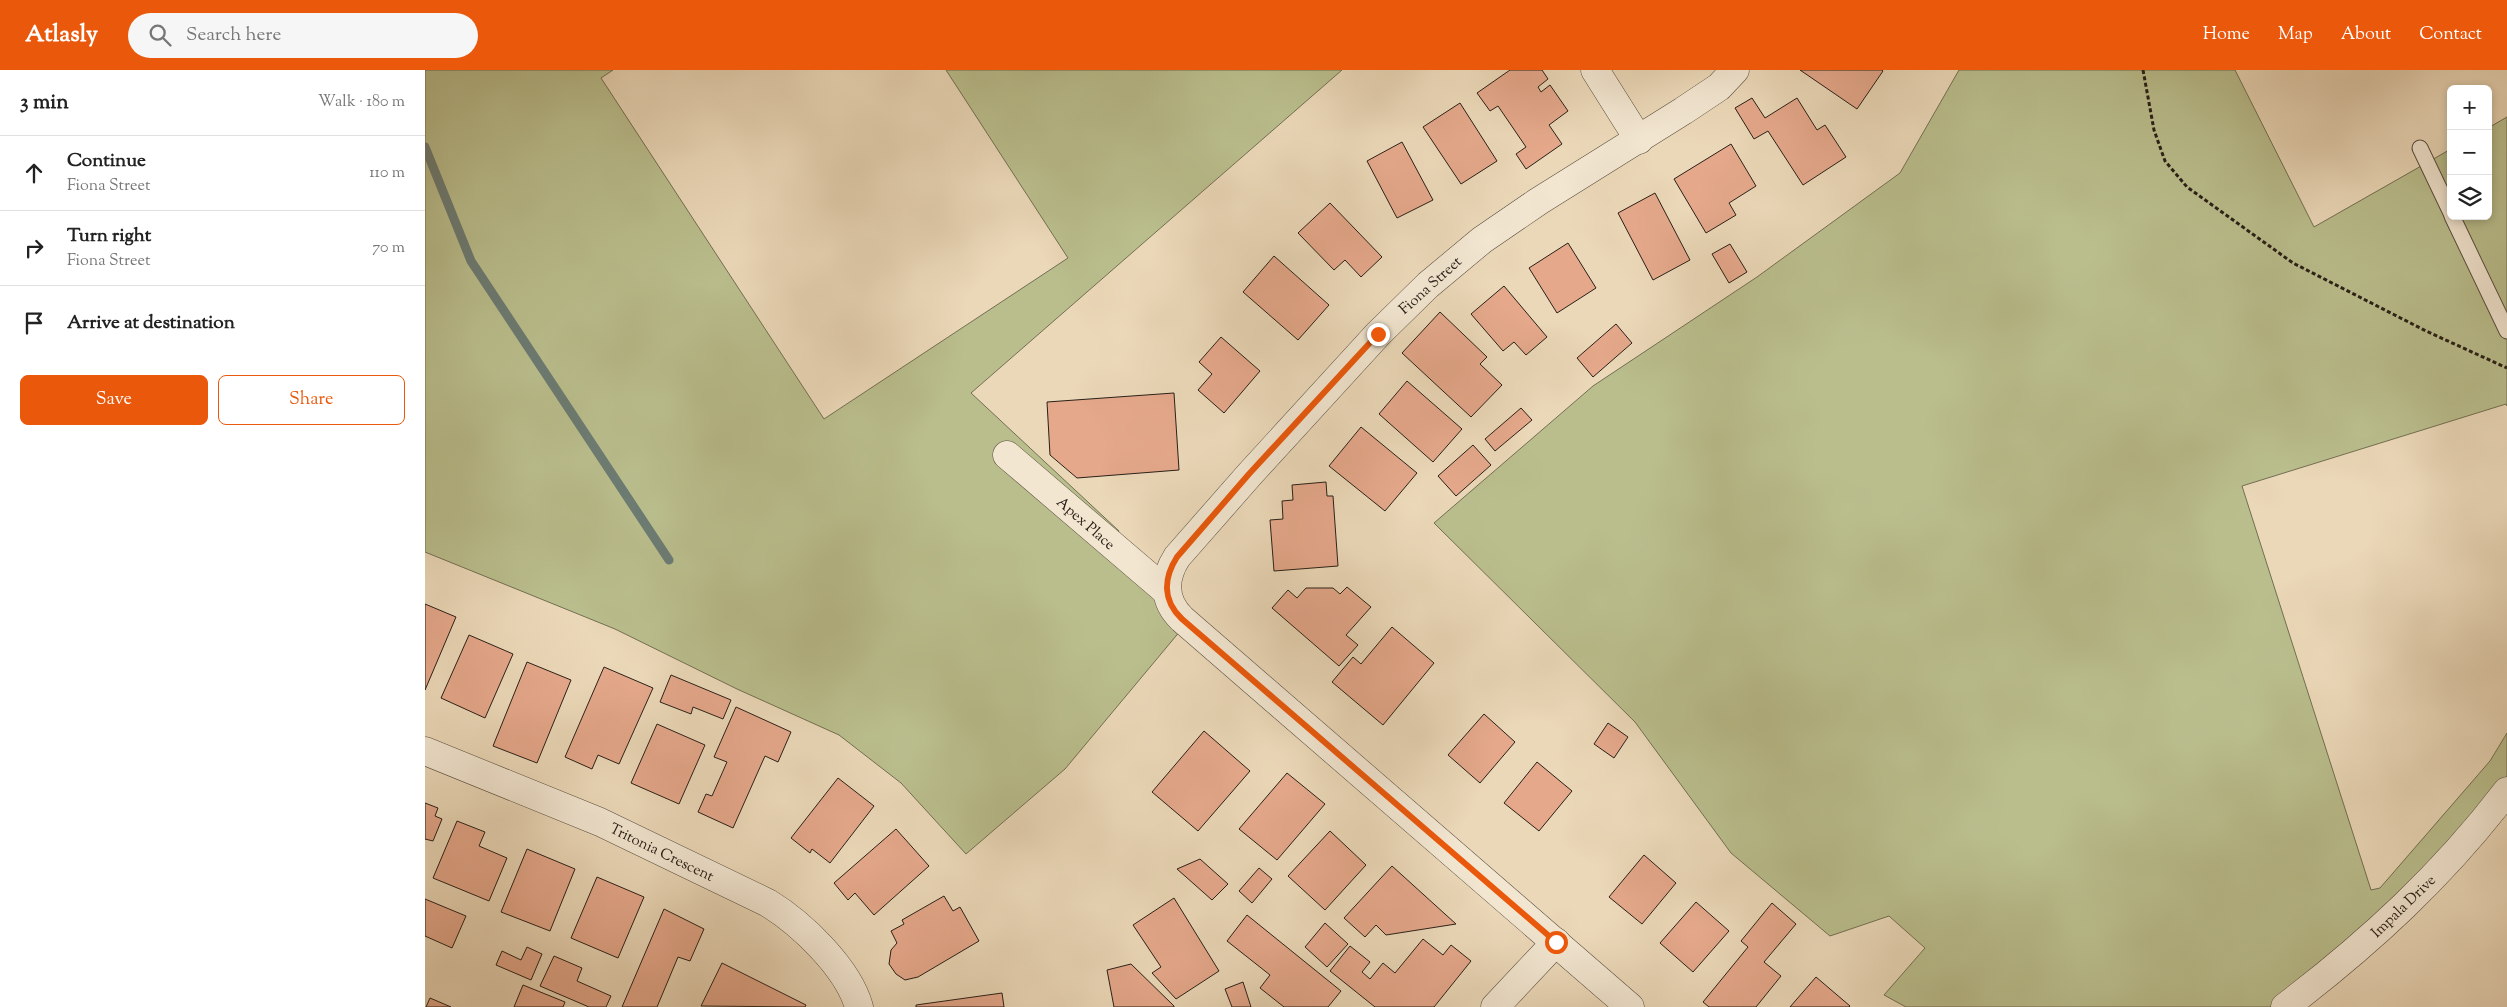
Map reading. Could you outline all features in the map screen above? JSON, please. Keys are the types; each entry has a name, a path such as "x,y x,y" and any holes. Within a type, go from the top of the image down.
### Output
{"street":[{"path":"1595,70 1639,140"},
{"name":"Fiona Street","path":"1165,590 1171,566 1177,557 1249,474 1378,334 1428,285 1482,240 1719,87 1735,70"},
{"name":"Apex Place","path":"1007,455 1165,590"},
{"path":"1165,590 1173,611 1630,1007"},
{"name":"Tritonia Crescent","path":"425,751 600,822 768,903 783,912 812,938 837,968 857,999 859,1007"},
{"name":"Impala Drive","path":"2285,1007 2345,962 2413,899 2477,830 2507,791"},
{"path":"1495,1007 1556,942"}],"lane":[{"path":"2420,148 2447,206"},
{"path":"2453,220 2507,331"}],"path":[{"path":"2143,70 2154,130 2165,161 2187,187 2293,263 2426,331 2507,368"}],"green space":[{"path":"425,70 613,70 601,78 824,419 1068,258 946,70 1342,70 971,393 1119,531 1112,541 1186,624 1065,769 966,854 901,783 839,735 737,689 615,629 425,552"},
{"path":"1959,70 2235,70 2314,227 2447,151 2447,220 2492,220 2492,126 2507,117 2507,406 2506,404 2242,486 2371,890 2380,888 2490,761 2507,733 2507,789 2281,1007 1906,1007 1884,995 1925,948 1889,916 1830,936 1731,853 1635,722 1434,523 1593,386 1757,277 1900,173"}],"building":[{"path":"1510,70 1542,70 1548,79 1538,87 1541,92 1550,85 1568,111 1549,125 1562,144 1526,169 1516,154 1526,147 1498,106 1490,111 1477,93"},
{"path":"1800,70 1882,70 1883,71 1857,109"},
{"path":"1752,98 1765,118 1797,98 1817,130 1825,125 1846,157 1803,185 1768,131 1754,139 1735,108"},
{"path":"1460,103 1497,161 1461,184 1423,127"},
{"path":"1402,142 1433,200 1397,218 1367,161"},
{"path":"1731,144 1756,186 1729,203 1736,215 1706,233 1674,179"},
{"path":"1655,193 1690,260 1653,280 1618,213"},
{"path":"1330,203 1382,257 1361,277 1345,260 1334,270 1298,233"},
{"path":"1568,243 1596,288 1557,313 1529,268"},
{"path":"1730,244 1747,272 1729,283 1712,254"},
{"path":"1274,256 1329,305 1298,340 1243,292"},
{"path":"1504,286 1547,337 1526,355 1514,342 1503,351 1471,314"},
{"path":"1440,312 1487,357 1480,364 1502,385 1471,417 1402,353"},
{"path":"1616,324 1632,343 1593,377 1577,358"},
{"path":"1221,337 1260,371 1224,413 1198,390 1212,374 1199,362"},
{"path":"1407,381 1462,429 1433,462 1379,414"},
{"path":"1174,393 1179,470 1077,478 1050,455 1047,402"},
{"path":"1521,408 1532,420 1495,451 1485,439"},
{"path":"1361,427 1417,473 1385,511 1329,466"},
{"path":"1473,445 1491,465 1456,496 1438,476"},
{"path":"1326,482 1327,496 1333,496 1338,566 1274,571 1270,520 1283,519 1282,501 1293,500 1292,485"},
{"path":"1347,587 1371,607 1346,635 1358,645 1339,666 1272,608 1288,590 1297,598 1306,588 1333,588 1340,594"},
{"path":"425,604 456,617 425,690"},
{"path":"1392,627 1434,663 1383,725 1332,682 1353,657 1361,664"},
{"path":"469,635 513,654 485,718 441,698"},
{"path":"527,662 571,680 537,763 493,746"},
{"path":"604,667 653,688 619,764 598,755 592,769 565,757"},
{"path":"671,675 731,700 723,719 693,707 691,714 660,702"},
{"path":"736,707 791,732 778,762 765,756 733,828 698,812 706,794 712,796 727,762 714,757"},
{"path":"1484,714 1515,742 1480,783 1448,755"},
{"path":"1608,723 1628,737 1614,758 1594,744"},
{"path":"657,724 705,745 679,804 631,783"},
{"path":"1204,731 1250,771 1198,831 1152,792"},
{"path":"1537,762 1572,791 1539,831 1504,803"},
{"path":"1287,773 1325,804 1277,860 1239,829"},
{"path":"838,778 874,806 830,863 812,849 810,853 791,838"},
{"path":"425,803 438,808 435,816 442,819 433,841 425,839"},
{"path":"457,821 485,832 479,846 507,858 489,901 433,878"},
{"path":"896,829 929,866 874,915 855,893 848,900 834,883"},
{"path":"1330,831 1366,865 1325,910 1288,876"},
{"path":"527,849 575,869 550,931 501,912"},
{"path":"1644,855 1676,883 1642,924 1609,897"},
{"path":"1200,859 1228,884 1212,900 1177,869"},
{"path":"1392,866 1456,924 1386,935 1376,925 1365,937 1344,918"},
{"path":"1259,868 1272,879 1252,903 1239,891"},
{"path":"597,877 644,897 618,958 571,938"},
{"path":"944,896 953,911 960,907 979,941 918,977 905,980 896,974 889,964 891,950 897,943 891,931 904,924 902,920"},
{"path":"1174,898 1219,971 1176,999 1152,973 1161,967 1133,925"},
{"path":"425,899 466,916 452,948 425,936"},
{"path":"1696,902 1729,931 1693,972 1660,943"},
{"path":"1772,903 1796,924 1764,962 1781,976 1756,1007 1709,1007 1703,1002 1748,947 1741,941"},
{"path":"664,909 704,929 690,961 678,957 657,1007 622,1007"},
{"path":"1247,915 1341,991 1328,1007 1284,1007 1260,988 1270,975 1227,941"},
{"path":"1325,923 1348,944 1327,967 1305,947"},
{"path":"1423,939 1443,955 1451,945 1471,961 1434,1007 1375,1007 1330,971 1350,946 1370,962 1362,972 1370,979 1383,963 1395,973"},
{"path":"527,947 542,954 531,980 496,965 502,951 521,960"},
{"path":"554,956 582,968 577,981 611,996 606,1007 589,1007 540,986"},
{"path":"722,963 806,1005 805,1007 701,1006"},
{"path":"1131,964 1174,1007 1114,1007 1107,970"},
{"path":"1816,977 1850,1006 1790,1007"},
{"path":"1243,982 1251,1007 1232,1007 1225,989"},
{"path":"523,985 565,1002 563,1007 514,1007"},
{"path":"1002,993 1004,1007 916,1007 916,1005"},
{"path":"430,998 451,1007 426,1007"}],"waterway":[{"path":"425,147 471,261 669,560"}],"route":[{"path":"1378,334 1322,397 1249,474 1177,557 1171,566 1165,590 1173,611 1380,792 1556,942"}]}
